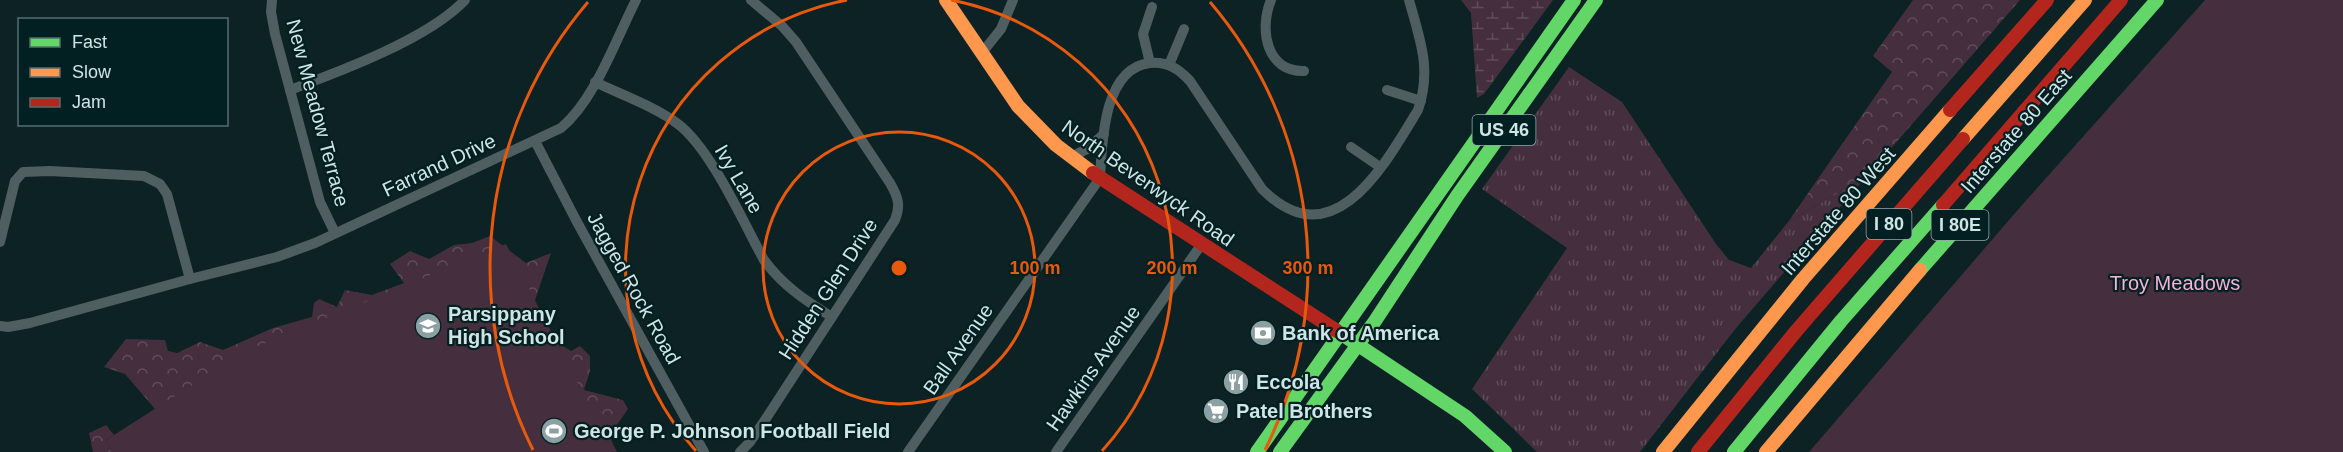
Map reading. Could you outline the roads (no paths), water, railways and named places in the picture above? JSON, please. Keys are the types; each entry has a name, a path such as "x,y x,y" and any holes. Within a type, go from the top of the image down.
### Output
{"main road":[{"name":"North Beverwyck Road","path":"946,0 1018,106 1037,128 1071,157 1201,245 1341,333 1465,416 1505,452"},
{"name":"US 46","path":"1257,452 1574,0"},
{"name":"US 46","path":"1280,452 1358,345 1457,196 1596,0"},
{"name":"Interstate 80 West","path":"1663,452 1728,369 2048,0"},
{"name":"I 80","path":"1698,452 1797,330 2085,0"},
{"name":"I 80","path":"1734,452 1841,321 2121,0"},
{"name":"Interstate 80 East","path":"1766,452 1860,339 2157,0"}],"street":[{"name":"New Meadow Terrace","path":"272,0 271,12 275,34 320,202 335,233"},
{"path":"290,90 348,67 440,22 465,0"},
{"name":"Farrand Drive","path":"0,326 8,327 30,322 277,257 335,233 561,128 571,120 586,101 636,0"},
{"name":"Hidden Glen Drive","path":"740,452 767,417 895,220 899,208 897,196 796,42 782,26 752,0"},
{"path":"981,54 1001,28 1013,0"},
{"path":"1271,0 1265,26 1268,46 1273,56 1287,69 1305,70"},
{"path":"1100,178 1108,107 1118,85 1135,67 1150,63 1169,65 1177,68 1191,81 1262,189 1286,208 1304,214 1316,215 1339,209 1361,191 1380,167 1421,101 1425,86 1424,55 1409,0"},
{"path":"1150,63 1143,34 1152,8"},
{"path":"1169,65 1184,29"},
{"name":"Ivy Lane","path":"596,82 667,117 687,132 706,157 772,272 804,299 832,317"},
{"path":"1387,90 1421,101"},
{"path":"1071,157 1087,149 1104,134"},
{"name":"Jagged Rock Road","path":"535,141 704,452"},
{"path":"1351,147 1380,167"},
{"path":"0,242 15,182 23,172 50,171 144,176 160,184 167,194 190,279"},
{"name":"Ball Avenue","path":"908,452 1100,178"},
{"name":"Hawkins Avenue","path":"1056,452 1201,245"}],"place":[{"name":"Parsippany High School","path":"428,326"},
{"name":"Bank of America","path":"1263,333"},
{"name":"Eccola","path":"1236,382"},
{"name":"Patel Brothers","path":"1216,411"},
{"name":"George P. Johnson Football Field","path":"554,431"}],"park label":[{"name":"Troy Meadows","path":"2175,283"}]}
